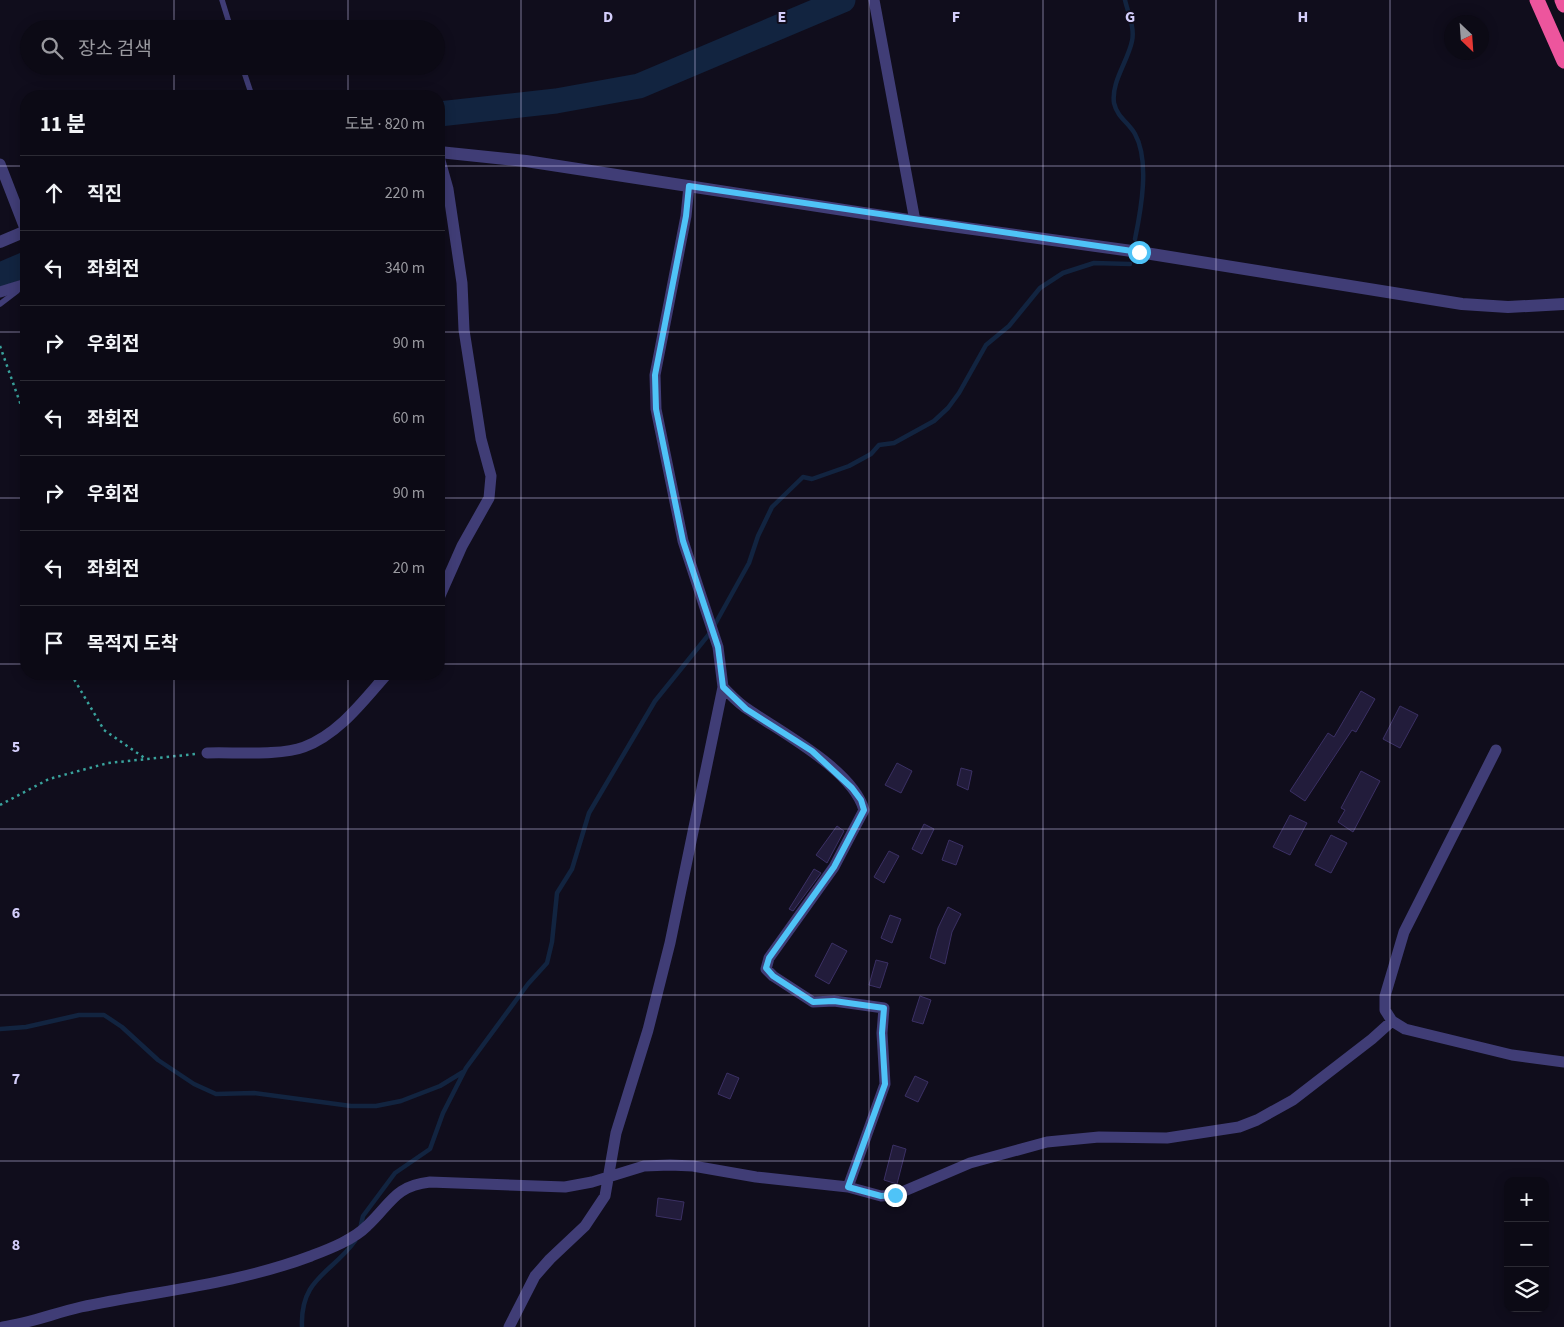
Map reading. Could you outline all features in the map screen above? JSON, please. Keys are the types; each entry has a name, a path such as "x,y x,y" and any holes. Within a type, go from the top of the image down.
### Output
{"highway":[{"path":"1537,0 1564,61"},
{"path":"1562,0 1564,5"}],"street":[{"path":"874,0 915,221"},
{"path":"445,153 526,161 915,221 1139,252 1462,304 1508,307 1564,304"},
{"path":"0,164 20,216"},
{"path":"445,178 462,283 464,330 482,439 491,476 490,498 462,546 445,584"},
{"path":"509,1327 536,1276 550,1259 585,1226 597,1211 604,1196 610,1175 611,1157 616,1133 648,1030 670,944 723,687 718,647 683,541 656,409 655,375 657,360 686,216 689,186"},
{"path":"0,242 20,234"},
{"path":"0,292 20,286"},
{"path":"207,753 281,751 302,748 337,727 381,680"},
{"path":"723,687 746,709 812,751 852,788 861,800 864,810 834,867 769,958 766,968 773,976 813,1002 834,1001 884,1008 882,1033 885,1084 848,1187"},
{"path":"1496,750 1404,932 1385,996 1385,1010 1392,1021 1405,1029 1503,1053 1564,1062"},
{"path":"3,1327 80,1307 225,1279 310,1256 349,1239 367,1226 380,1210 400,1191 415,1184 430,1182 565,1187 592,1182 644,1166 693,1166 756,1177 848,1187 881,1196 895,1195 970,1163 1047,1142 1099,1138 1167,1138 1238,1127 1257,1120 1293,1100 1372,1040 1392,1021"}],"lane":[{"path":"222,0 228,20"},
{"path":"245,75 250,90"},
{"path":"0,304 20,288"}],"path":[{"path":"0,346 20,403"},
{"path":"75,680 104,730 146,759"},
{"path":"0,804 49,779 108,763 207,753"}],"building":[{"path":"1361,691 1375,699 1356,732 1352,730 1305,801 1290,791 1328,733 1334,737"},
{"path":"1400,706 1418,715 1400,748 1383,739"},
{"path":"897,763 912,771 901,793 885,785"},
{"path":"961,768 972,771 968,790 957,785"},
{"path":"1361,771 1380,781 1353,832 1338,822 1345,810 1341,808"},
{"path":"1290,815 1307,823 1290,855 1273,847"},
{"path":"924,824 934,829 922,854 912,849"},
{"path":"837,826 844,831 827,863 816,855"},
{"path":"1331,835 1347,843 1331,873 1315,865"},
{"path":"949,840 963,846 956,865 942,860"},
{"path":"889,851 899,856 884,883 874,877"},
{"path":"814,869 821,873 793,911 789,909"},
{"path":"948,907 961,914 952,932 945,964 930,958 938,928"},
{"path":"890,915 901,919 892,943 881,938"},
{"path":"832,943 847,951 829,984 815,976"},
{"path":"876,960 888,963 880,988 869,985"},
{"path":"920,996 931,1000 923,1024 912,1021"},
{"path":"727,1073 739,1078 730,1099 718,1094"},
{"path":"915,1076 928,1082 918,1102 905,1096"},
{"path":"893,1145 906,1149 897,1184 884,1180"},
{"path":"658,1198 684,1202 681,1220 656,1216"}],"waterway":[{"path":"445,113 556,101 639,86 843,0"},
{"path":"1125,0 1133,36 1130,49 1117,79 1114,103 1120,116 1135,134 1140,145 1143,186 1135,239"},
{"path":"714,626 749,563 758,536 772,507 803,477 812,479 849,466 871,454 879,445 894,443 934,421 948,408 959,393 986,345 1009,326 1040,288 1063,273 1094,263 1130,264"},
{"path":"0,275 20,267"},
{"path":"360,1229 363,1216 395,1173 430,1149 443,1113 466,1068 528,984 547,963 552,942 557,893 572,869 589,813 655,701 710,633"},
{"path":"0,1029 26,1027 79,1015 104,1015 122,1027 158,1060 194,1084 216,1094 254,1093 351,1106 376,1106 401,1101 440,1086 463,1072"},
{"path":"302,1327 306,1298 312,1287 355,1241"}],"route":[{"path":"895,1195 881,1196 848,1187 885,1084 882,1033 884,1008 877,1005 834,1001 813,1002 773,976 766,968 769,958 834,867 864,810 861,800 852,788 812,751 746,709 723,687 718,647 683,541 656,409 655,375 659,344 686,216 689,186 1072,244 1139,252"}]}
